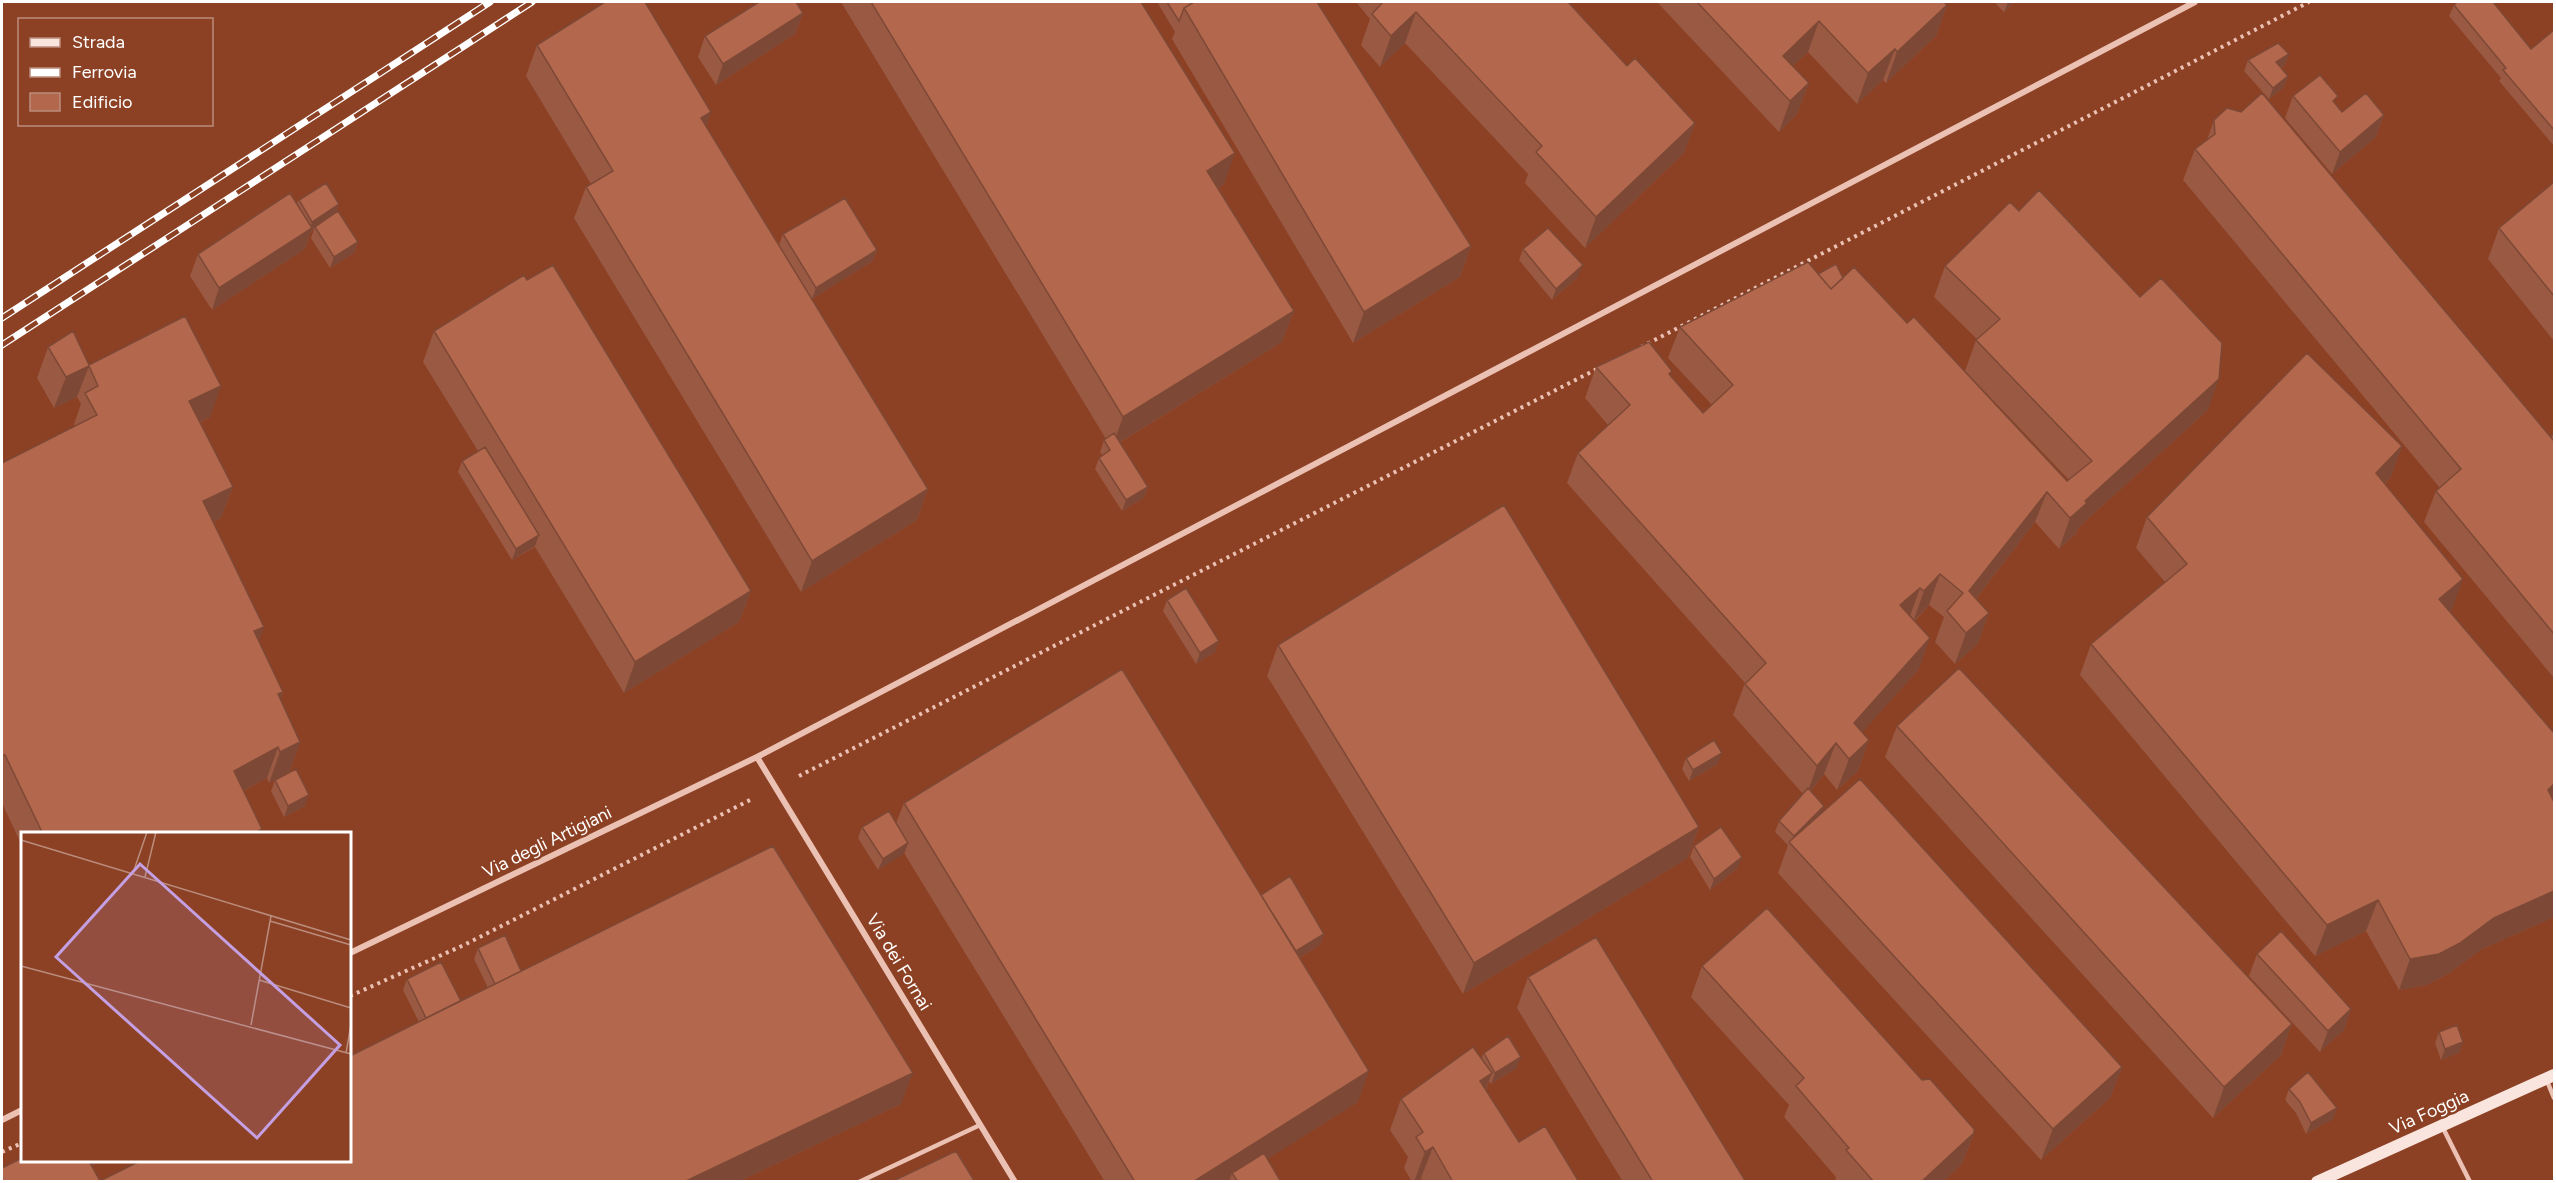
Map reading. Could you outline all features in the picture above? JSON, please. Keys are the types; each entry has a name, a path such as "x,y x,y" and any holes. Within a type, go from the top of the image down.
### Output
{"main road":[{"name":"Via Foggia","path":"2317,1182 2550,1077"}],"street":[{"name":"Via degli Artigiani","path":"351,953 757,757 2195,2"},
{"name":"Via dei Fornai","path":"757,757 1015,1182"},
{"path":"2,1120 21,1110"}],"lane":[{"path":"2550,1077 2554,1098"},
{"path":"859,1182 980,1125"},
{"path":"2442,1125 2470,1182"}],"path":[{"path":"1635,349 2309,2"},
{"path":"351,996 464,945 1603,366"},
{"path":"2,1152 21,1143"}],"building":[{"path":"605,2 645,2 711,112 701,118 928,489 812,561 586,187 613,171 537,45"},
{"path":"759,2 796,2 803,13 723,64 705,36"},
{"path":"871,2 1141,2 1235,153 1207,171 1294,311 1123,417"},
{"path":"1167,2 1194,2 1184,8 1179,21"},
{"path":"1194,2 1317,2 1471,246 1364,312 1184,8"},
{"path":"1383,2 1568,2 1627,66 1635,58 1695,123 1596,217 1536,152 1542,146 1416,12 1391,36 1372,14"},
{"path":"1697,2 1944,2 1947,5 1897,52 1895,49 1868,73 1819,21 1783,56 1809,83 1790,101"},
{"path":"2457,2 2493,2 2531,49 2554,30 2554,130 2503,70 2506,68 2454,5"},
{"path":"2278,43 2289,54 2276,62 2288,76 2273,88 2248,60"},
{"path":"2320,75 2338,96 2333,101 2342,112 2366,93 2384,115 2340,152 2293,96"},
{"path":"2262,93 2554,441 2554,634 2436,491 2461,469 2195,149 2215,134 2214,120 2227,108 2241,112"},
{"path":"2554,182 2554,296 2499,228"},
{"path":"326,183 339,204 312,222 299,200"},
{"path":"2039,190 2140,297 2161,278 2222,343 2219,379 2085,501 2087,503 2070,518 2047,492 1969,591 1989,613 1966,633 1947,611 1963,593 1940,574 1924,591 1920,588 1900,605 1930,638 1854,723 1869,740 1849,759 1836,743 1817,766 1745,684 1766,663 1578,453 1630,405 1596,367 1649,342 1672,371 1669,374 1703,413 1733,385 1680,327 1808,262 1831,289 1854,267 1907,323 1914,317 2067,481 2092,461 1976,340 2000,319 1945,266 2010,202 2019,211"},
{"path":"290,193 312,228 219,288 198,254"},
{"path":"845,198 877,250 816,288 783,234"},
{"path":"338,211 358,242 334,257 315,227"},
{"path":"1548,228 1583,265 1556,289 1523,249"},
{"path":"1836,264 1843,278 1831,289 1818,274"},
{"path":"553,265 751,591 635,662 434,331 524,275 527,280"},
{"path":"185,316 221,386 189,401 233,487 203,501 264,627 254,631 283,692 278,694 300,742 280,752 278,747 234,771 262,829 257,832 42,832 5,755 2,756 2,463 97,415 85,393 98,386 89,366 66,377 48,347 73,331 89,365"},
{"path":"2307,353 2402,446 2376,473 2463,579 2439,599 2554,733 2554,784 2548,790 2554,802 2554,891 2494,918 2460,943 2439,954 2410,959 2378,900 2327,925 2091,644 2187,564 2147,517"},
{"path":"1114,433 1148,487 1126,500 1099,458 1110,450 1104,440"},
{"path":"485,447 539,535 516,549 462,461"},
{"path":"1504,505 1699,827 1474,963 1278,645"},
{"path":"1186,588 1219,641 1200,653 1167,600"},
{"path":"1959,668 2292,1024 2224,1087 1897,726"},
{"path":"1122,669 1369,1071 1193,1182 1135,1182 904,803"},
{"path":"1714,740 1722,753 1693,770 1686,758"},
{"path":"296,769 309,795 288,806 275,780"},
{"path":"1860,779 2122,1067 2053,1129 1789,842"},
{"path":"1808,788 1824,806 1794,836 1779,821"},
{"path":"889,811 908,843 883,859 862,827"},
{"path":"1721,827 1742,857 1714,879 1694,846"},
{"path":"773,846 913,1073 684,1182 2,1182 2,1168 21,1158 21,1162 90,1162 100,1181 138,1162 351,1162 351,1056"},
{"path":"1290,876 1324,934 1296,951 1261,895"},
{"path":"1767,908 1922,1080 1930,1079 1974,1129 1974,1133 1921,1182 1874,1182 1846,1150 1849,1148 1796,1086 1804,1078 1702,966"},
{"path":"2281,931 2351,1009 2328,1031 2257,954"},
{"path":"505,935 521,971 495,984 478,948"},
{"path":"1596,937 1746,1182 1653,1182 1528,977"},
{"path":"441,962 461,1001 426,1018 407,979"},
{"path":"2457,1025 2463,1042 2445,1049 2439,1032"},
{"path":"1508,1036 1521,1057 1495,1073 1484,1053"},
{"path":"1473,1047 1492,1073 1480,1081 1519,1142 1545,1126 1579,1182 1453,1182 1433,1147 1425,1152 1416,1137 1423,1132 1401,1099"},
{"path":"2308,1072 2337,1108 2311,1123 2300,1102 2289,1089"},
{"path":"956,1151 975,1182 891,1182"},
{"path":"1264,1153 1281,1182 1238,1182 1232,1173"}],"railway":[{"path":"2,318 490,2"},
{"path":"2,345 532,2"}]}
